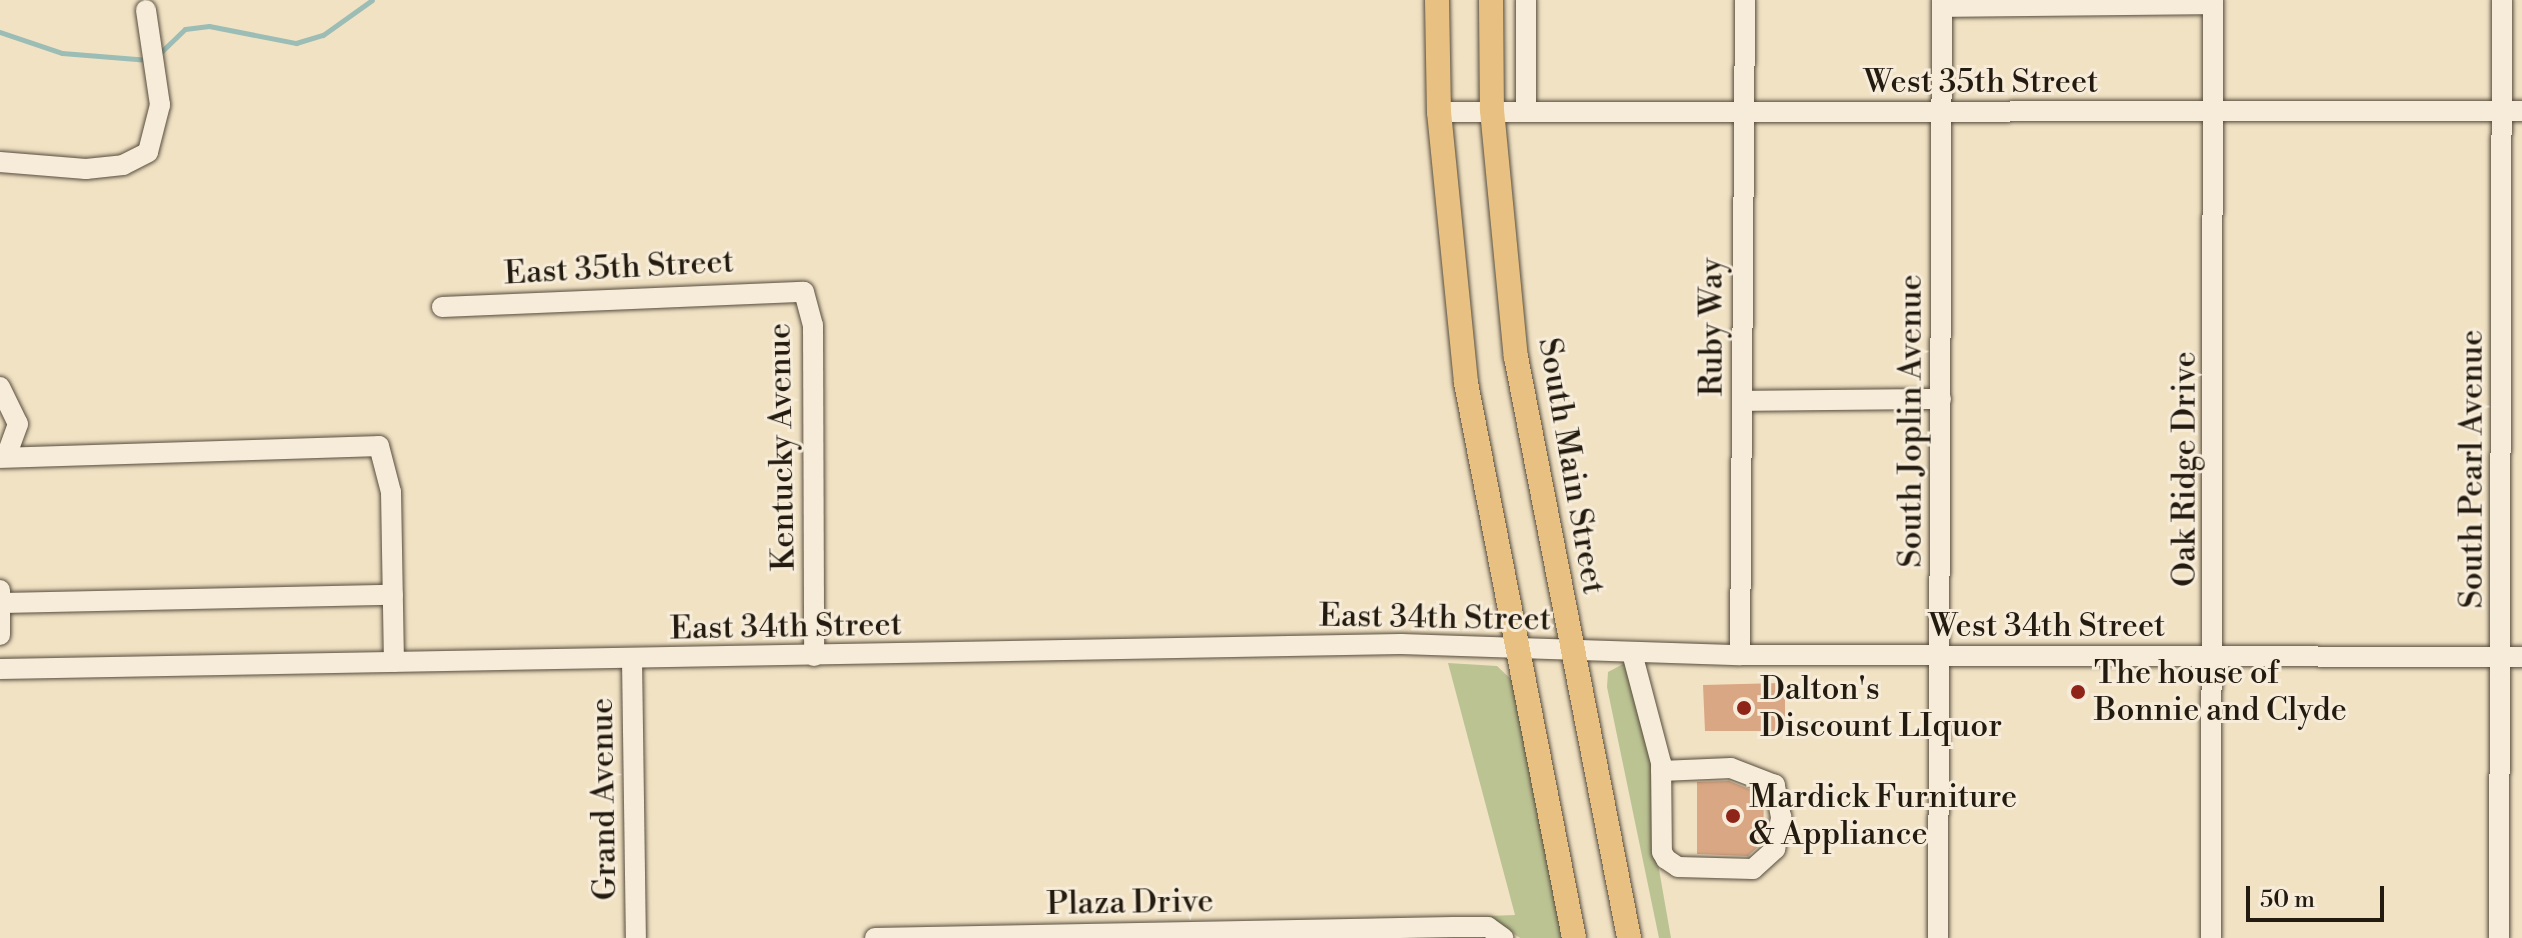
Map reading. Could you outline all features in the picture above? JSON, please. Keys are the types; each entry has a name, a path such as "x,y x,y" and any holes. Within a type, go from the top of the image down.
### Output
{"main road":[{"path":"1437,0 1439,112 1466,383 1513,649 1574,938"},
{"name":"South Main Street","path":"1491,0 1492,110 1516,357 1629,938"}],"street":[{"path":"1526,0 1526,107"},
{"name":"Ruby Way","path":"1740,655 1745,0"},
{"name":"South Pearl Avenue","path":"2499,938 2512,657 2512,111 2502,0"},
{"path":"1942,3 2213,2"},
{"name":"Oak Ridge Drive","path":"2211,938 2213,2"},
{"name":"South Joplin Avenue","path":"1938,938 1942,3"},
{"path":"0,162 86,169 123,165 148,152 160,105 146,10"},
{"name":"West 35th Street","path":"1439,112 1526,107 1941,112 2512,111"},
{"name":"East 35th Street","path":"442,307 799,290"},
{"name":"Kentucky Avenue","path":"799,290 813,318 814,656"},
{"path":"0,387 18,424 3,457 379,446 391,492 394,662"},
{"path":"1742,401 1941,399"},
{"path":"0,590 0,635"},
{"path":"1,603 393,595"},
{"name":"East 34th Street","path":"0,669 1401,644 1572,651"},
{"name":"West 34th Street","path":"1572,651 1740,655 2512,657"},
{"path":"1632,653 1661,771 1666,859 1678,867 1753,869 1775,849 1781,817 1775,785 1731,768 1661,771"},
{"name":"Grand Avenue","path":"632,659 636,938"},
{"name":"Plaza Drive","path":"875,938 1488,927 1503,938"}],"green space":[{"path":"1627,662 1656,769 1657,858 1671,938 1659,938 1607,687 1608,672"},
{"path":"1448,663 1497,666 1513,681 1566,938 1520,938 1487,916 1515,915"}],"building":[{"name":"Dalton's Discount LIquor","path":"1785,683 1785,731 1705,731 1703,685"},
{"name":"Mardick Furniture & Appliance","path":"1729,781 1764,795 1763,842 1748,856 1697,854 1697,782"}],"waterway":[{"path":"158,55 185,29 209,26 296,43 323,35 372,0"},
{"path":"0,32 62,53 149,60"}],"place":[{"name":"The house of Bonnie and Clyde","path":"2078,692"},
{"name":"Dalton's Discount LIquor","path":"1744,708"},
{"name":"Mardick Furniture & Appliance","path":"1733,816"}]}
